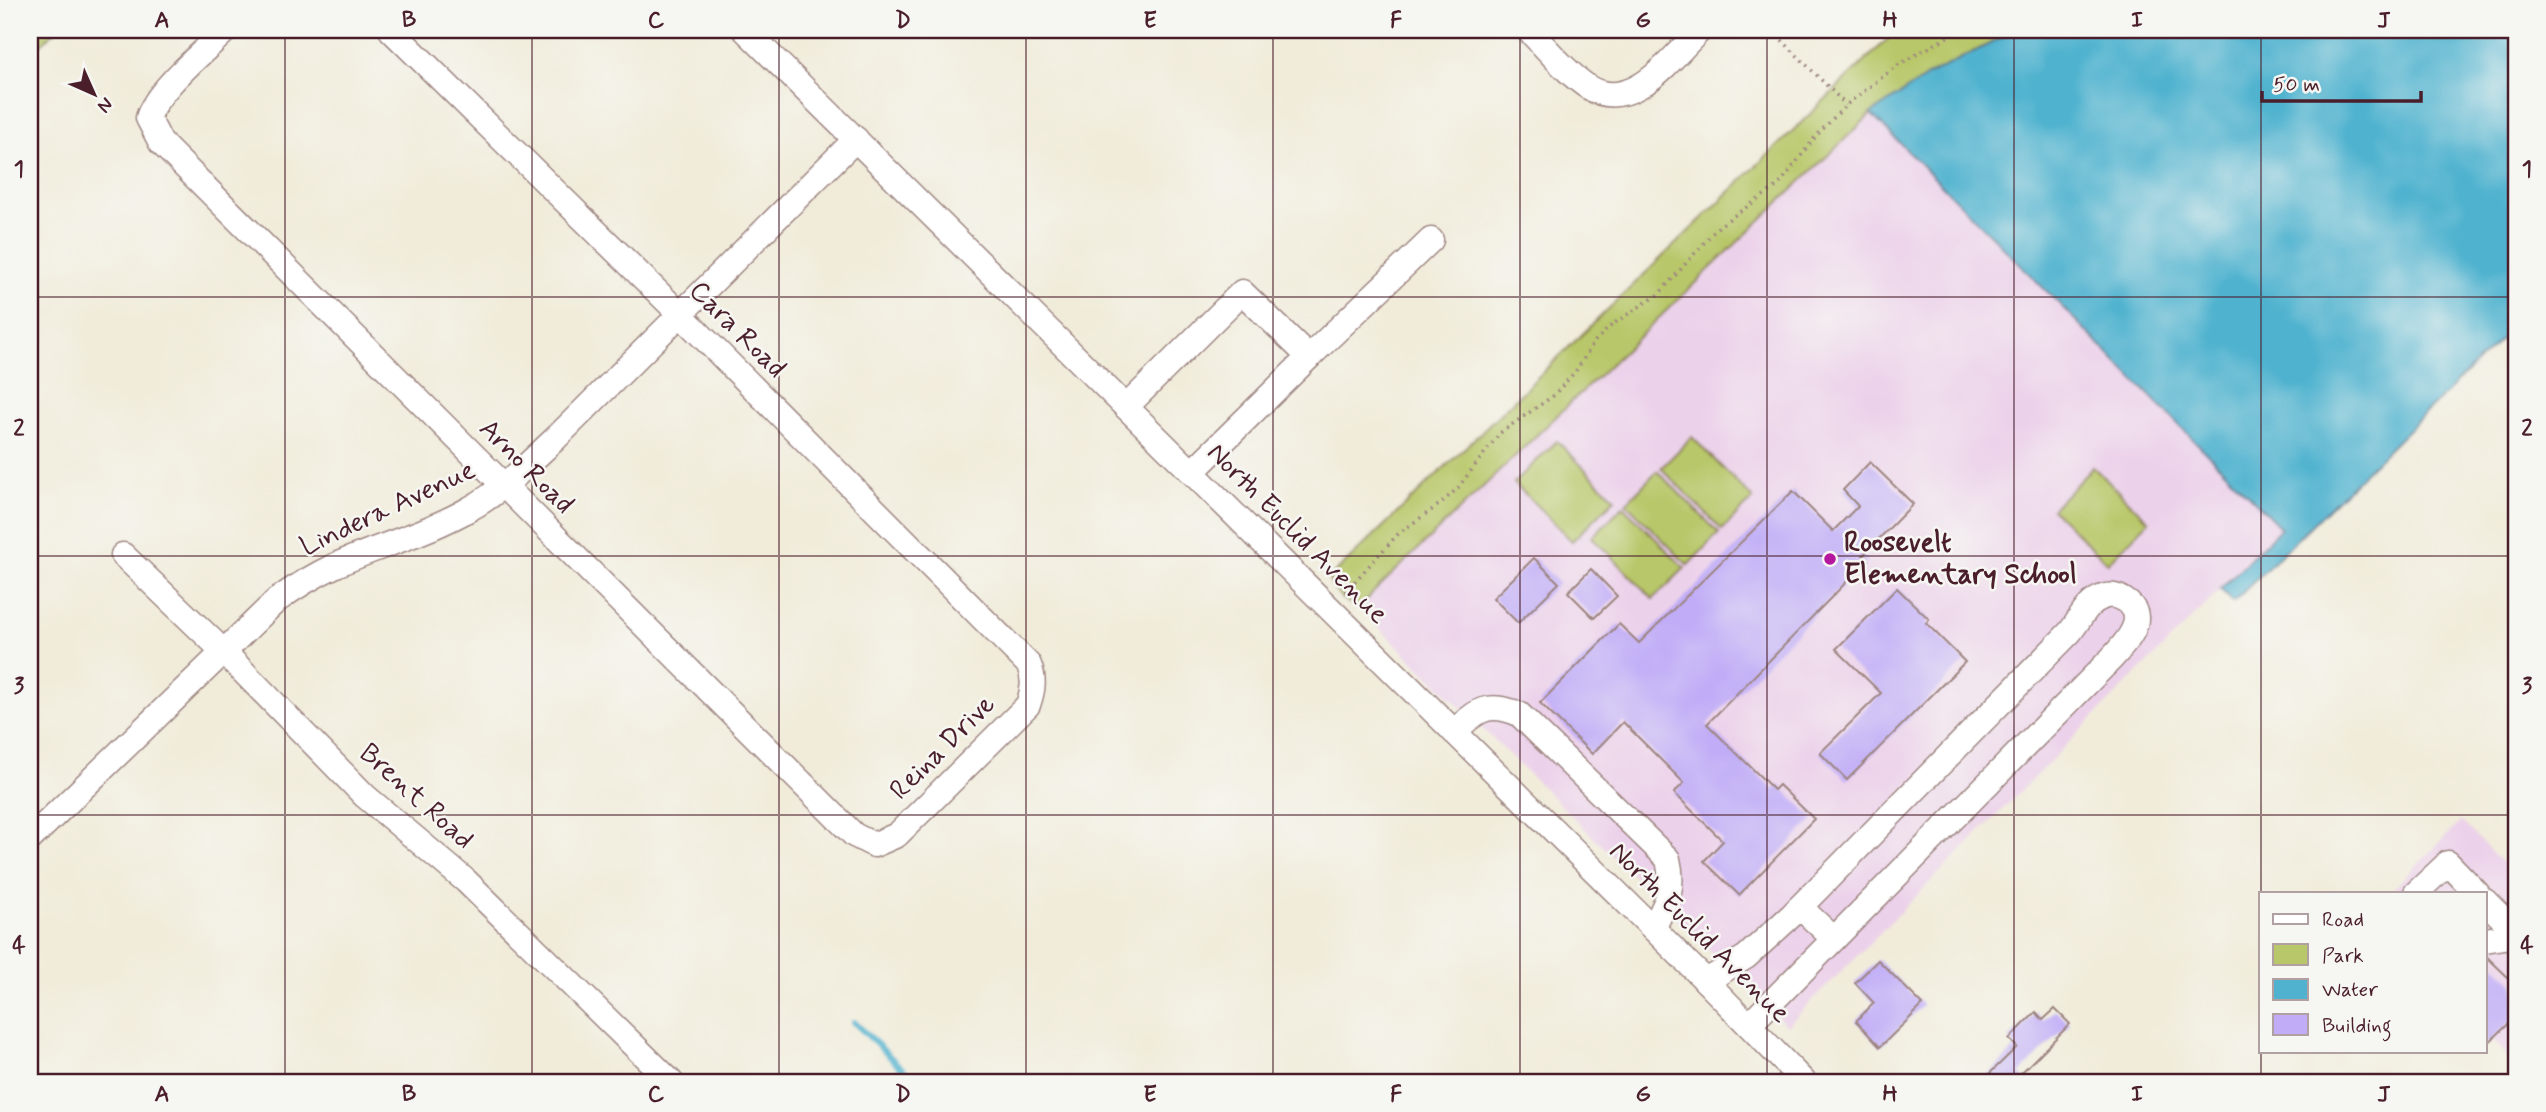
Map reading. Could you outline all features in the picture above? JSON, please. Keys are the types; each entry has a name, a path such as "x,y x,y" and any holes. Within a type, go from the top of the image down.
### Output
{"street":[{"name":"Arno Road","path":"226,30 161,93 151,107 148,118 161,143 854,835 874,845"},
{"name":"Cara Road","path":"391,30 1022,655 1034,677"},
{"name":"North Euclid Avenue","path":"745,30 1706,981 1804,1082"},
{"path":"1528,30 1587,87 1619,95 1639,87 1700,30"},
{"name":"Lindera Avenue","path":"30,839 276,601 307,580 337,565 414,536 472,508 503,486 554,440 856,139"},
{"path":"1192,472 1431,240"},
{"path":"1126,407 1242,292 1308,357"},
{"name":"Brent Road","path":"123,555 224,652 365,796 466,881 671,1082"},
{"path":"1706,981 1746,957 1800,907 2070,632 2083,612 2102,597 2111,595 2131,606 2136,616 2134,629 2112,658 1749,1025"},
{"name":"Reina Drive","path":"874,845 897,835 1028,705 1034,677"},
{"path":"1454,732 1481,710 1504,707 1519,714 1668,859 1672,877 1669,899 1653,929"},
{"path":"2417,892 2448,863 2476,892"},
{"path":"2486,902 2516,934"},
{"path":"1800,907 1834,939"},
{"path":"2486,940 2516,934"}],"path":[{"path":"1772,30 1846,105"},
{"path":"1345,592 1391,540 1457,489 1500,433 1544,404 1560,389 1595,341 1613,324 1660,294 1719,226 1779,185 1815,136 1846,105 1898,65 1961,30"}],"shaded area":[{"name":"Roosevelt Elementary School","path":"1871,114 2281,529 1787,1026 1358,607"},
{"path":"2461,821 2516,877 2516,1065 2486,1033 2486,892 2390,892"}],"green space":[{"path":"30,30 56,30 30,55"},
{"path":"1897,30 2017,30 1932,73 1871,114 1358,607 1340,596 1329,579"},
{"path":"1692,437 1753,499 1722,530 1661,468"},
{"path":"1557,441 1615,499 1572,541 1514,483"},
{"path":"2093,467 2149,521 2108,563 2052,509"},
{"path":"1657,471 1719,533 1688,565 1626,503"},
{"path":"1623,506 1685,568 1653,599 1592,537"}],"water":[{"path":"2017,30 2516,30 2516,324 2233,602 2220,589 2281,528 1871,114 1932,73"}],"building":[{"path":"1870,462 1913,504 1863,555 1868,560 1707,724 1774,790 1779,785 1814,819 1739,895 1704,861 1723,841 1674,793 1684,783 1623,722 1592,754 1540,703 1619,624 1639,643 1793,491 1833,531 1858,506 1843,490"},
{"path":"1534,558 1559,583 1518,623 1493,598"},
{"path":"1591,569 1617,596 1594,618 1568,592"},
{"path":"1897,588 1929,619 1926,623 1965,662 1847,780 1820,753 1881,693 1836,649"},
{"path":"2486,956 2516,985 2516,1017 2486,1045"},
{"path":"1878,960 1923,1005 1880,1047 1856,1021 1874,1003 1855,983"},
{"path":"2055,1009 2070,1024 2020,1074 2028,1082 1981,1082 2017,1047 2009,1039 2036,1012 2043,1020"}],"waterway":[{"path":"854,1022 916,1082"}],"place":[{"name":"Roosevelt Elementary School","path":"1830,559"}]}
